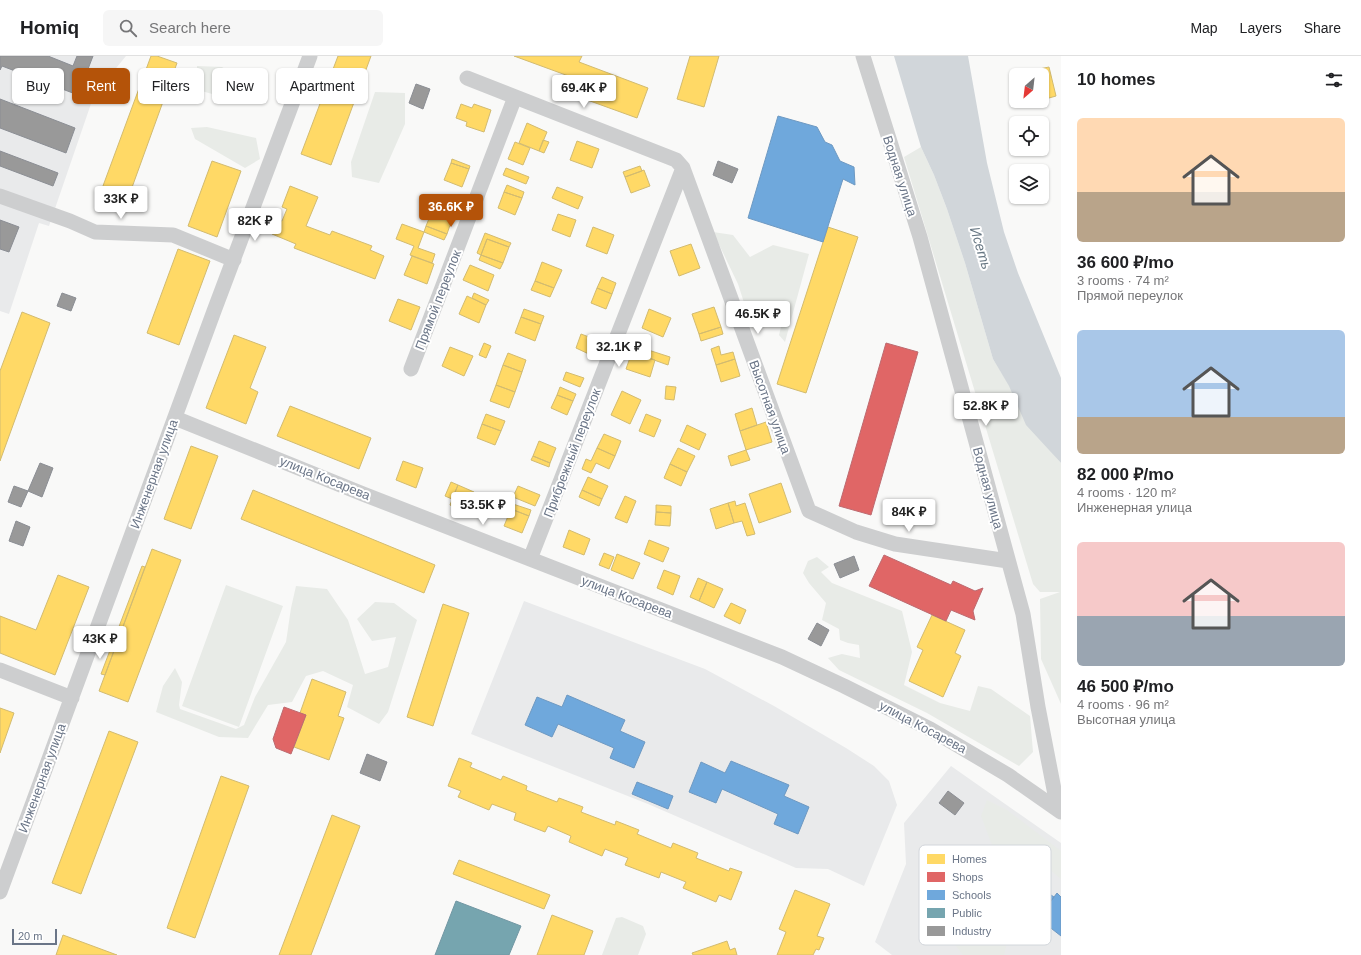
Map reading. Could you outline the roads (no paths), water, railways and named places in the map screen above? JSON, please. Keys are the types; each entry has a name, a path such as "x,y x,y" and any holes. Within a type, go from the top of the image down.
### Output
{"street":[{"name":"Инженерная улица","path":"0,892 174,418 310,56"},
{"name":"Водная улица","path":"863,56 920,237 1023,614 1038,707 1060,811"},
{"path":"467,78 676,160 683,168"},
{"name":"Прямой переулок","path":"411,369 516,97"},
{"name":"Высотная улица","path":"683,168 809,511 856,532 895,544 1008,561"},
{"name":"Прибрежный переулок","path":"530,559 683,168"},
{"path":"0,196 95,232 173,235 234,260"},
{"name":"улица Косарева","path":"174,418 782,657 844,686 941,735 1008,775 1060,811"},
{"path":"0,670 72,698"}],"water":[{"name":"Исеть","path":"894,56 968,56 987,163 1004,232 1018,273 1061,378 1061,463 1026,425 1009,386 993,359 965,263 947,209 921,147"}]}
